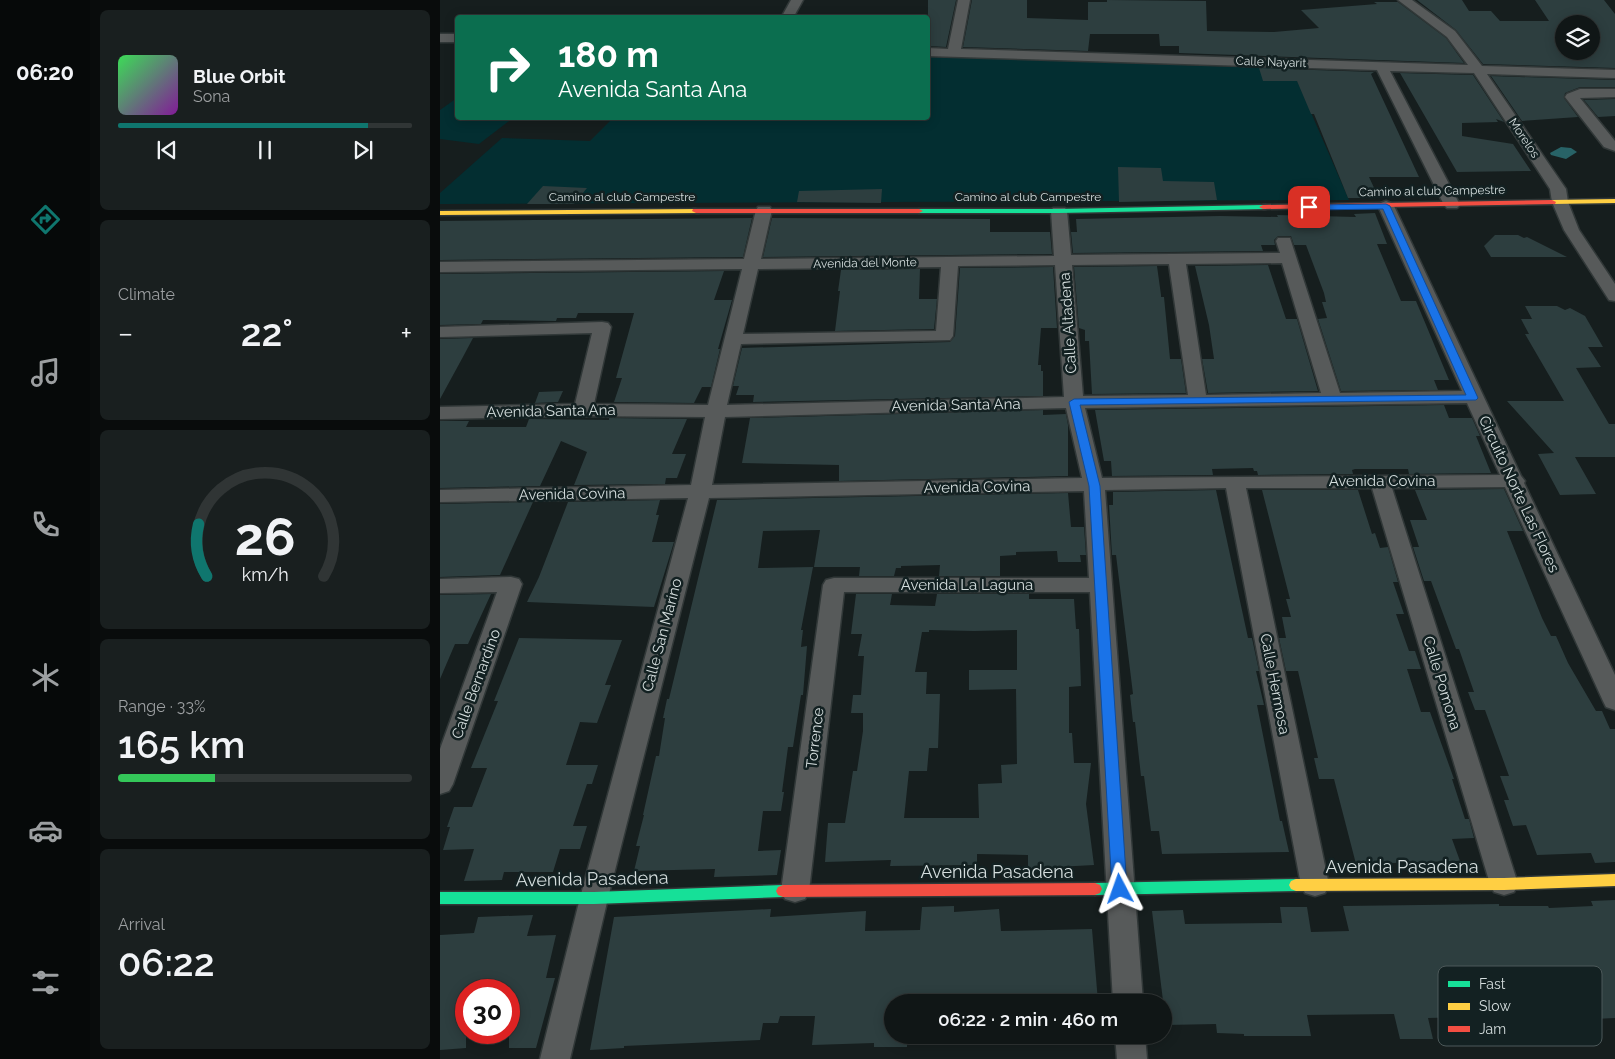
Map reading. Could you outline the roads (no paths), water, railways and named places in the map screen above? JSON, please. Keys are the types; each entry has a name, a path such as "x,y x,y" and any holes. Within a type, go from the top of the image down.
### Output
{"main road":[{"name":"Camino al club Campestre","path":"440,213 764,210 1059,211 1615,201"},
{"name":"Avenida Pasadena","path":"440,898 594,898 795,891 1504,884 1615,880"}],"street":[{"path":"790,15 797,0"},
{"path":"954,52 964,0"},
{"path":"1391,0 1404,0"},
{"name":"Morelos","path":"1404,0 1451,34 1478,70 1558,189 1558,202 1570,227 1615,296"},
{"path":"440,38 455,38"},
{"name":"Calle Nayarit","path":"930,52 1615,74"},
{"path":"1381,66 1452,205"},
{"path":"1615,93 1580,93 1572,97 1609,144 1615,147"},
{"name":"Circuito Norte Las Flores","path":"1386,206 1473,398 1514,481 1615,701"},
{"name":"Calle San Marino","path":"555,1059 594,898 700,492 716,411 764,210"},
{"name":"Calle Altadena","path":"1059,211 1074,402 1094,486 1127,994"},
{"path":"1284,241 1332,399"},
{"name":"Avenida del Monte","path":"440,267 1289,258"},
{"path":"1177,260 1198,401"},
{"path":"734,339 944,336 950,262"},
{"path":"440,332 602,327 583,410"},
{"name":"Avenida Santa Ana","path":"440,413 583,410 716,411 1074,402 1473,398"},
{"name":"Calle Pomona","path":"1380,481 1504,884"},
{"name":"Avenida Covina","path":"440,496 1094,486 1236,482 1514,481"},
{"name":"Calle Hermosa","path":"1236,482 1316,885"},
{"name":"Calle Bernardino","path":"440,586 511,584 440,784"},
{"name":"Avenida La Laguna","path":"834,585 1100,585"},
{"name":"Torrence","path":"795,891 834,585"},
{"path":"1131,1044 1132,1059"}]}
